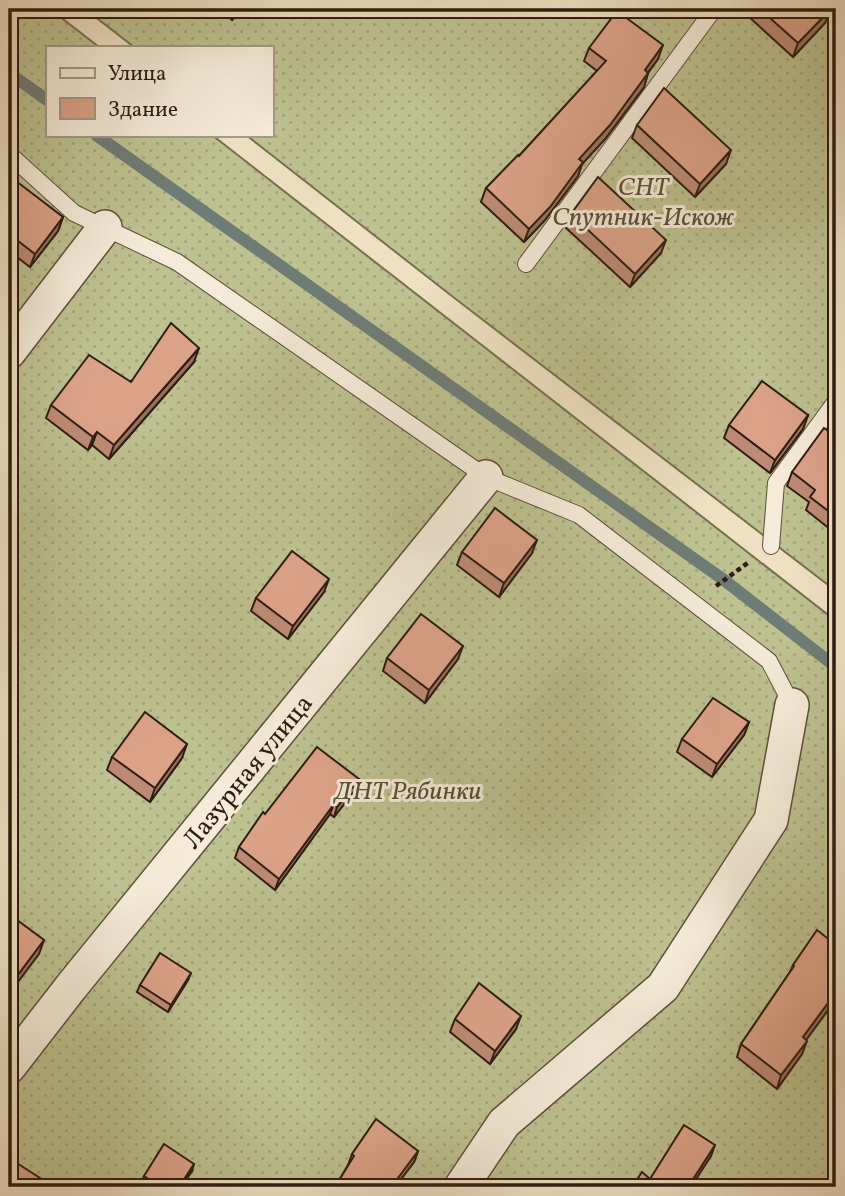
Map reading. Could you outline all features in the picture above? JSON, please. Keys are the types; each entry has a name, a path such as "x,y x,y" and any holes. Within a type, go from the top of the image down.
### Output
{"street":[{"path":"9,352 105,227"},
{"name":"Лазурная улица","path":"9,1067 486,477"},
{"path":"461,1187 504,1123 663,987 771,820 792,705"}],"lane":[{"path":"526,264 714,9"},
{"path":"9,154 75,213 177,262 486,477 579,515 769,661 792,705"},
{"path":"771,546 776,482 836,401"}],"path":[{"path":"693,603 771,546"}],"green space":[{"name":"ДНТ Рябинки","path":"9,9 50,9 98,46 46,46 46,136 213,136 836,621 836,1187 9,1187"},
{"name":"СНТ Спутник-Искож","path":"85,9 836,9 836,591 247,136 273,136 273,46 133,46"}],"building":[{"path":"760,9 829,9 830,10 798,43"},
{"path":"617,11 663,45 645,70 648,73 610,125 579,159 583,162 550,207 529,229 486,188 606,61 589,48"},
{"path":"664,88 731,150 700,184 637,125"},
{"path":"598,177 666,240 635,274 571,214"},
{"path":"16,181 63,217 35,254 9,234 9,190"},
{"path":"171,323 199,348 114,445 97,432 93,437 51,405 89,355 131,382"},
{"path":"762,381 808,415 775,460 729,425"},
{"path":"824,428 836,437 836,517 810,497 815,490 792,472"},
{"path":"495,508 537,540 504,583 462,552"},
{"path":"292,551 329,579 293,626 256,598"},
{"path":"421,614 463,646 429,690 387,658"},
{"path":"713,698 749,722 717,764 682,739"},
{"path":"145,712 187,744 155,788 112,757"},
{"path":"317,747 359,779 337,807 334,804 279,879 239,847 263,812 265,814"},
{"path":"9,914 44,940 11,984 9,983"},
{"path":"817,930 836,945 836,992 803,1037 807,1041 781,1075 741,1044"},
{"path":"160,953 191,973 171,1005 140,985"},
{"path":"479,983 521,1016 495,1051 455,1019"},
{"path":"376,1119 418,1151 392,1186 384,1180 379,1187 335,1187 354,1156 352,1154"},
{"path":"684,1125 715,1145 688,1187 632,1187 642,1172 650,1179"},
{"path":"164,1144 194,1164 179,1187 161,1187 144,1176"},
{"path":"9,1158 40,1178 33,1187 9,1187"}],"waterway":[{"path":"9,73 46,99"},
{"path":"97,136 724,580 836,667"}]}
